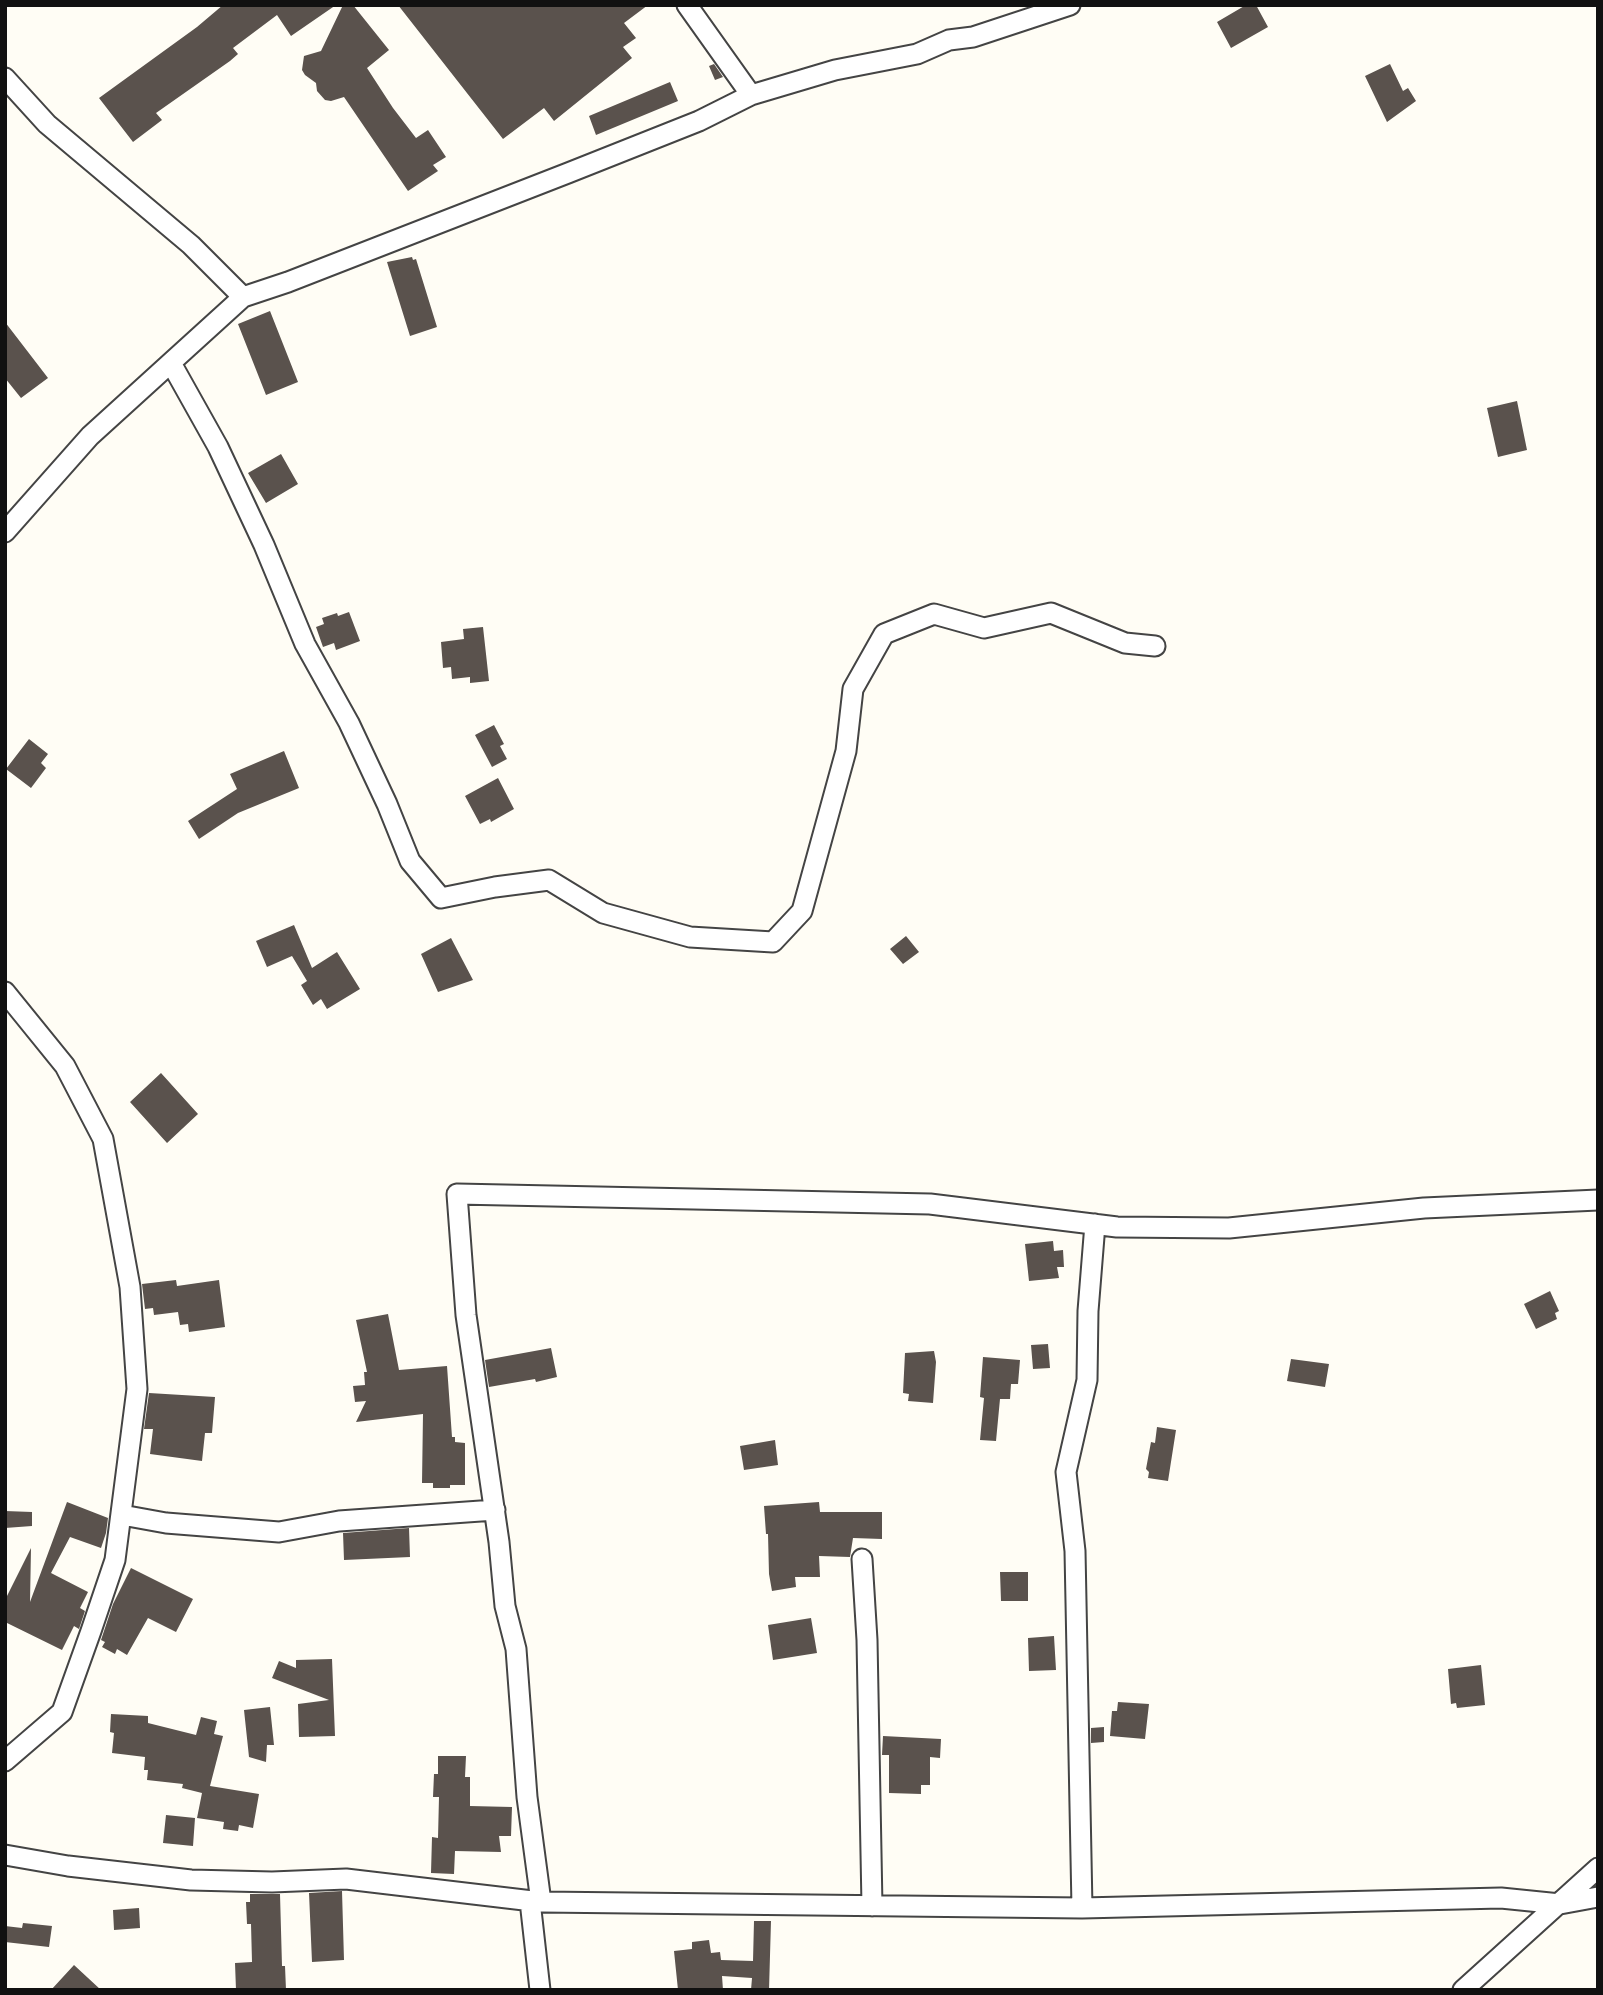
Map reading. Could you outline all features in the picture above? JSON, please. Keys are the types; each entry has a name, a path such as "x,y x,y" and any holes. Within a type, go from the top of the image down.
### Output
{"street":[{"path":"687,5 751,95"},
{"path":"5,532 90,436 243,297 568,173 698,121 751,95 835,71 917,54 949,40 973,37 1070,5"},
{"path":"5,78 47,124 181,236 243,297"},
{"path":"171,363 224,459 264,545 305,644 349,723 410,861 441,898 549,880 603,913 690,937 773,942 803,911 846,751 853,689 884,634 934,614 984,628 1051,614 1125,643 1155,646"},
{"path":"5,992 65,1066 103,1139 130,1287 137,1389 115,1560 62,1712 5,1761"},
{"path":"540,1990 536,1902 516,1649 505,1606 495,1510 466,1315 457,1194 930,1204 1116,1227 1229,1228 1424,1208 1598,1200"},
{"path":"1082,1908 1075,1551 1066,1472 1087,1380 1088,1311 1095,1224"},
{"path":"122,1515 166,1523 279,1532 340,1521 495,1510"},
{"path":"862,1559 867,1640 872,1906"},
{"path":"5,1855 68,1866 191,1880 272,1882 346,1879 536,1902 1082,1908 1501,1898 1560,1904 1598,1897"},
{"path":"1463,1990 1598,1868"}],"building":[{"path":"223,5 336,5 291,36 277,15 233,48 238,54 230,61 156,113 162,120 133,142 99,98"},
{"path":"343,5 353,5 389,50 367,68 393,108 416,138 428,130 446,157 433,165 438,171 408,191 344,97 325,100 317,91 316,83 302,70 304,56 321,51"},
{"path":"398,5 648,5 624,23 636,38 623,47 632,58 554,121 544,108 503,139"},
{"path":"1246,5 1256,5 1268,27 1231,48 1217,22"},
{"path":"714,64 723,77 715,80 709,66"},
{"path":"1390,64 1403,91 1408,88 1416,101 1387,122 1365,76"},
{"path":"670,82 678,101 596,135 589,116"},
{"path":"412,257 413,260 416,259 437,327 410,336 387,262"},
{"path":"270,311 298,382 266,395 238,324"},
{"path":"5,322 48,378 21,398 5,378"},
{"path":"1517,401 1527,450 1498,457 1487,408"},
{"path":"281,454 298,484 266,503 248,473"},
{"path":"349,612 360,641 336,650 334,643 323,647 316,627 324,624 322,618"},
{"path":"483,627 489,681 470,683 470,677 452,679 451,667 443,668 441,642 464,639 463,629"},
{"path":"494,725 504,744 500,746 507,759 492,767 475,735"},
{"path":"29,739 48,754 41,763 46,768 31,788 6,769"},
{"path":"284,751 299,788 238,813 199,839 188,821 237,789 230,774"},
{"path":"498,778 514,809 491,822 490,819 480,824 465,796"},
{"path":"294,925 312,968 337,952 360,989 327,1009 321,999 313,1005 301,985 307,981 292,956 267,967 256,941"},
{"path":"906,936 919,952 903,964 890,949"},
{"path":"451,938 473,980 438,992 421,954"},
{"path":"161,1073 198,1114 167,1143 130,1102"},
{"path":"1053,1241 1054,1251 1063,1250 1064,1267 1057,1267 1059,1278 1029,1281 1025,1244"},
{"path":"176,1280 177,1286 219,1280 225,1327 189,1332 188,1324 180,1325 178,1312 154,1315 153,1308 145,1309 142,1284"},
{"path":"1550,1291 1559,1311 1555,1313 1557,1319 1536,1329 1524,1304"},
{"path":"388,1314 399,1370 447,1366 452,1437 455,1437 455,1442 465,1443 465,1485 433,1488 433,1483 422,1483 423,1414 356,1422 366,1401 355,1402 353,1386 365,1385 364,1372 367,1372 356,1320"},
{"path":"1048,1344 1050,1368 1033,1369 1031,1345"},
{"path":"551,1348 557,1377 489,1387 485,1360"},
{"path":"934,1351 936,1362 933,1403 908,1401 909,1394 903,1393 905,1353"},
{"path":"983,1357 1020,1360 1018,1384 1011,1384 1010,1399 1000,1399 996,1441 980,1440 984,1398 980,1397"},
{"path":"1291,1359 1329,1364 1325,1387 1287,1381"},
{"path":"149,1393 215,1397 212,1433 205,1433 202,1461 150,1454 153,1429 144,1429"},
{"path":"1157,1427 1176,1430 1168,1481 1148,1478 1149,1472 1146,1469 1151,1442 1155,1443"},
{"path":"775,1440 778,1465 744,1470 740,1446"},
{"path":"67,1502 108,1518 101,1548 70,1537 51,1573 88,1592 80,1608 85,1611 79,1629 74,1626 62,1650 5,1622 5,1600 31,1548 30,1602"},
{"path":"819,1502 820,1512 882,1512 882,1539 853,1538 850,1557 819,1556 820,1577 795,1577 796,1587 772,1591 764,1506"},
{"path":"5,1511 32,1512 32,1526 5,1528"},
{"path":"409,1528 410,1557 344,1560 343,1533"},
{"path":"131,1568 193,1599 176,1632 148,1618 127,1655 117,1649 115,1654 102,1647 105,1642 101,1640 113,1604"},
{"path":"1000,1572 1028,1572 1028,1601 1001,1601"},
{"path":"811,1618 817,1653 773,1660 768,1625"},
{"path":"1054,1636 1056,1670 1029,1671 1028,1638"},
{"path":"332,1659 335,1736 299,1737 298,1704 329,1700 272,1678 279,1661 296,1668 296,1660"},
{"path":"1481,1665 1485,1705 1457,1708 1456,1703 1451,1704 1448,1669"},
{"path":"1118,1702 1149,1704 1145,1739 1110,1736 1112,1711 1117,1711"},
{"path":"270,1707 274,1745 267,1745 266,1762 249,1757 244,1710"},
{"path":"111,1714 148,1716 148,1723 196,1735 201,1717 217,1721 214,1734 223,1736 210,1786 259,1794 253,1828 239,1825 238,1831 223,1829 224,1822 197,1818 202,1793 182,1788 183,1784 147,1780 148,1770 144,1770 145,1757 112,1753 114,1733 110,1732"},
{"path":"1104,1727 1104,1742 1091,1743 1091,1728"},
{"path":"883,1736 941,1739 940,1758 930,1757 930,1785 921,1785 921,1794 889,1793 889,1755 882,1755"},
{"path":"438,1756 466,1756 465,1777 470,1777 470,1806 512,1807 511,1836 499,1836 501,1852 455,1851 454,1874 431,1873 432,1837 438,1838 439,1797 433,1797 434,1774 438,1774"},
{"path":"166,1815 195,1818 193,1846 163,1843"},
{"path":"342,1891 344,1960 312,1962 309,1893"},
{"path":"250,1894 280,1894 282,1966 285,1966 286,1990 236,1990 235,1963 252,1962 251,1924 247,1924 246,1902 250,1902"},
{"path":"139,1908 140,1928 114,1930 113,1910"},
{"path":"754,1921 771,1921 769,1990 751,1990 752,1978 722,1976 723,1990 678,1990 674,1951 692,1949 692,1942 709,1940 711,1953 720,1952 721,1960 753,1961"},
{"path":"23,1923 52,1926 49,1947 5,1942 5,1926 22,1928"},
{"path":"74,1965 101,1990 51,1990"}]}
